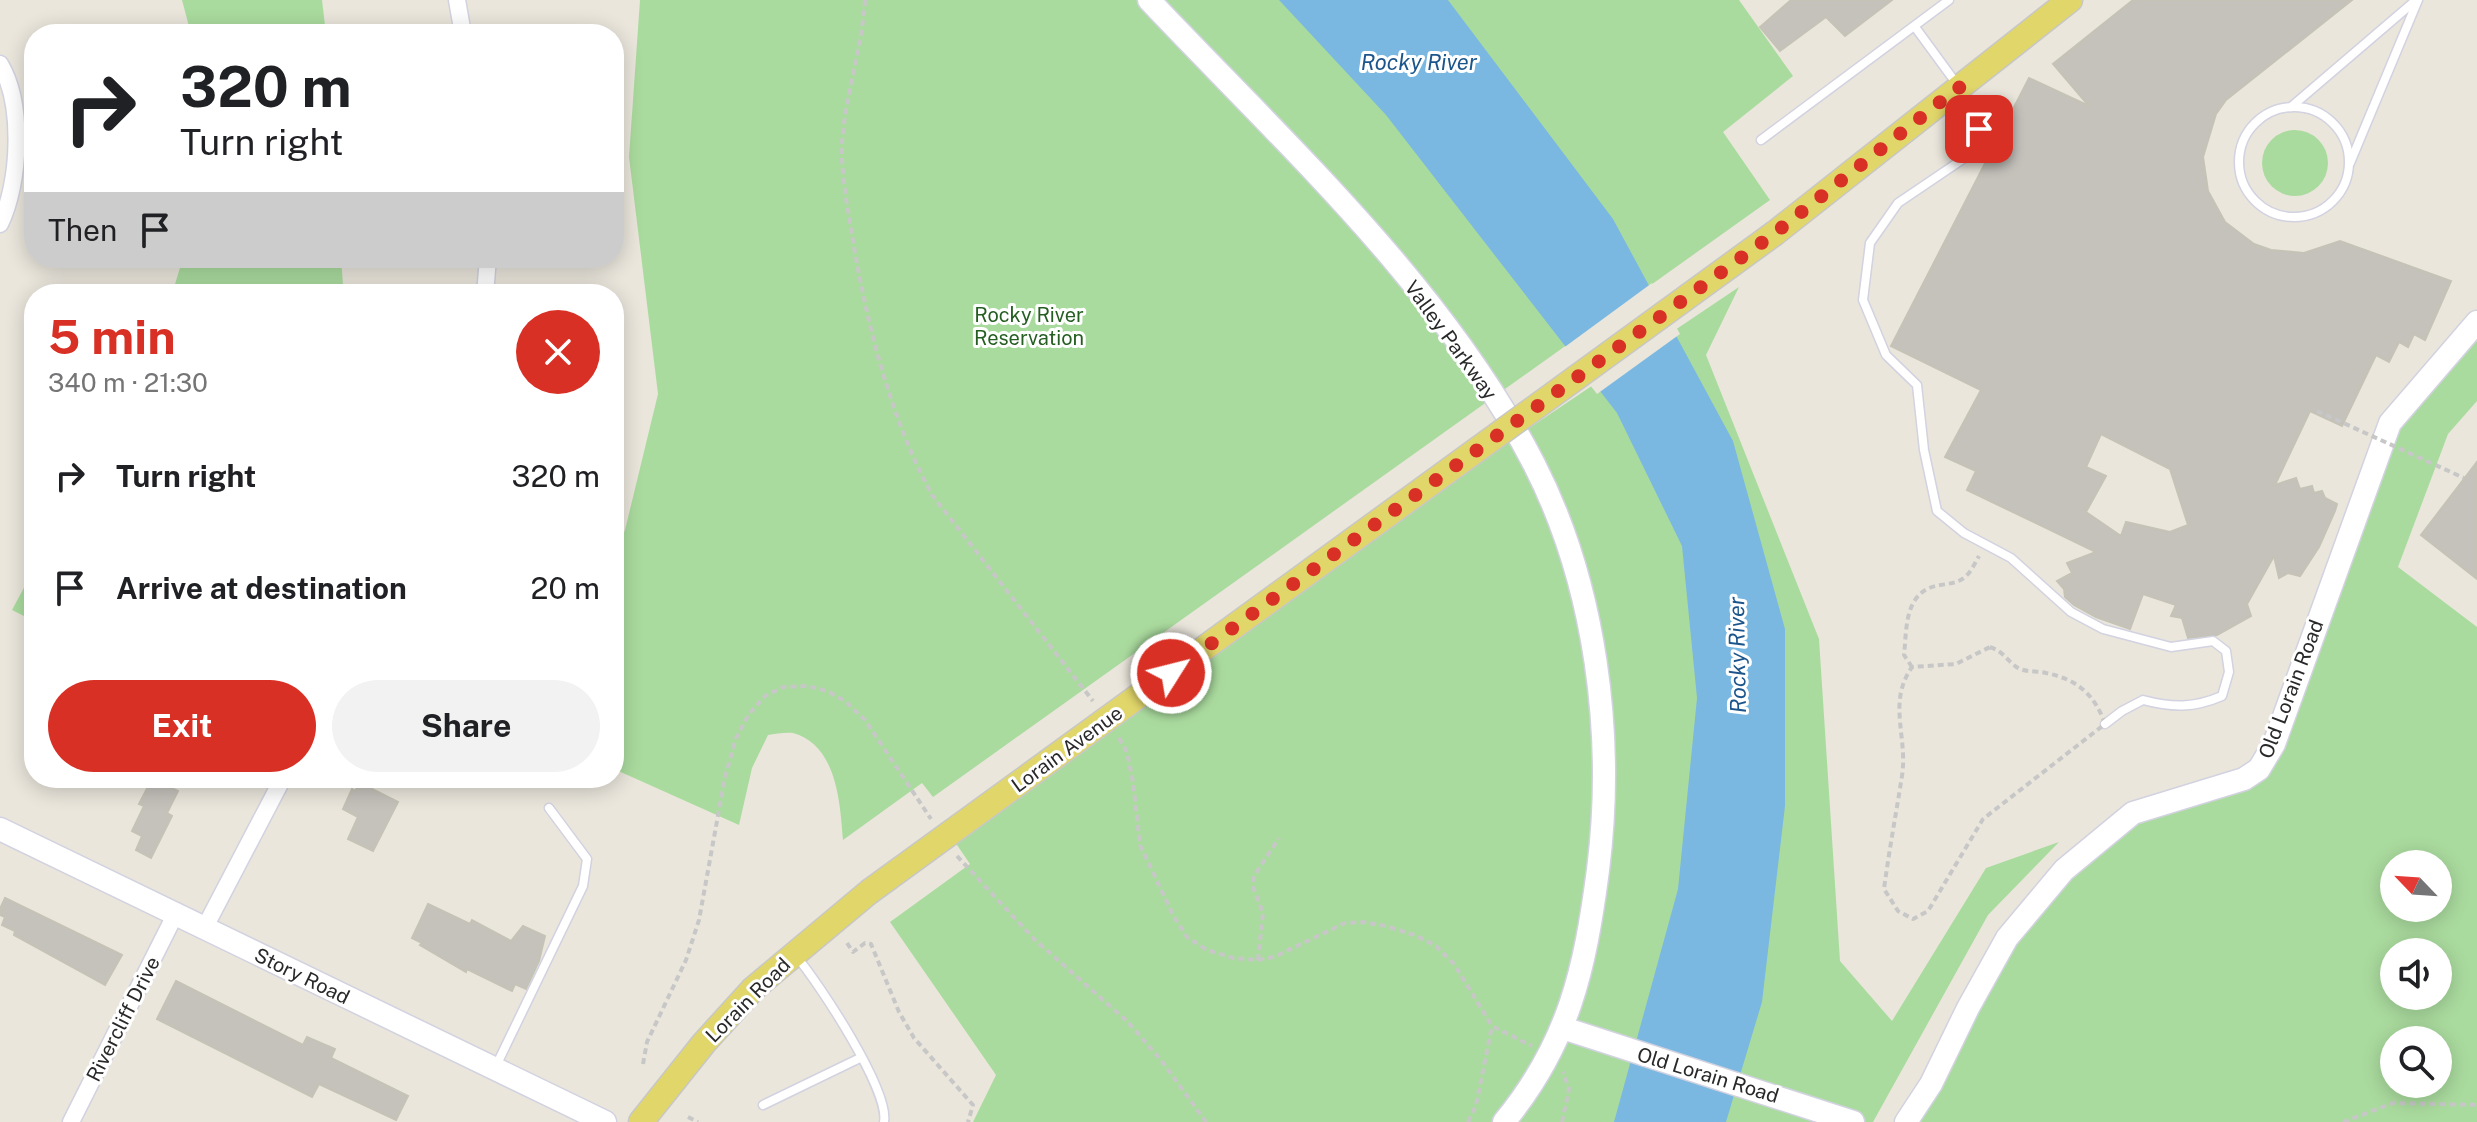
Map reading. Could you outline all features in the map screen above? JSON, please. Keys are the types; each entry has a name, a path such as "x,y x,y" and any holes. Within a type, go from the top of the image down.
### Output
{"main road":[{"name":"Lorain Avenue","path":"869,892 1775,233 2070,0"},
{"name":"Lorain Road","path":"641,1122 743,999 869,892"}],"street":[{"path":"457,0 461,24"},
{"name":"Valley Parkway","path":"1149,0 1350,213 1422,295 1469,358 1534,464 1568,544 1594,639 1604,776 1601,844 1590,931 1563,1028 1523,1099 1504,1122"},
{"path":"0,64 7,76 18,141 6,212 0,224"},
{"name":"Old Lorain Road","path":"1906,1122 1931,1084 2007,938 2064,870 2133,813 2244,779 2259,769 2274,744 2390,423 2477,322"},
{"path":"204,929 278,788"},
{"name":"Story Road","path":"0,829 605,1122"},
{"name":"Rivercliff Drive","path":"71,1122 175,915"},
{"name":"Old Lorain Road","path":"1563,1028 1853,1122"}],"lane":[{"path":"1761,140 1949,0"},
{"path":"2291,107 2417,0"},
{"path":"2350,163 2347,145 2332,123 2309,109 2291,107 2273,111 2258,121 2246,135 2240,152 2242,179 2256,203 2271,213 2288,218 2315,213 2337,197 2347,181 2350,163 2417,0"},
{"path":"1915,27 1959,87 1979,129 1966,157 1898,203 1870,243 1863,300 1886,355 1917,385 1924,450 1937,511 1964,533 2011,558 2071,612 2103,629 2171,647 2213,641 2226,651 2229,672 2222,696 2199,706 2167,707 2143,700 2105,724"},
{"path":"495,1069 587,872 587,859 549,808"},
{"path":"794,953 836,1012 880,1092 884,1122"},
{"path":"763,1105 860,1058"}],"path":[{"path":"865,0 863,29 845,106 842,149 846,200 869,331 916,467 932,495 1097,706"},
{"path":"2317,411 2464,478"},
{"path":"1912,667 1904,655 1911,609 1916,598 1928,588 1968,576 1986,545"},
{"path":"1990,647 2003,652 2019,669 2050,673 2085,688 2098,703 2105,724 1983,819 1928,911 1913,919 1898,911 1884,889 1902,774 1898,712 1900,684 1912,667 1956,664 1990,647"},
{"path":"1113,728 1127,752 1140,845 1174,917 1187,937 1207,950 1233,958 1258,960 1274,957 1345,923 1386,926 1436,946 1454,964 1492,1026 1536,1049"},
{"path":"1258,960 1263,913 1253,887 1254,876 1279,838"},
{"path":"847,943 853,952 865,943 871,944 899,1012 914,1038 973,1105 968,1122"},
{"path":"1468,1122 1476,1105 1492,1026"},
{"path":"1562,1122 1569,1089 1564,1074"},
{"path":"2343,1122 2393,1103 2477,1105"},
{"path":"688,1117 698,1122"}],"green space":[{"path":"182,0 322,0 325,24 188,24"},
{"name":"Rocky River Reservation","path":"640,0 1739,0 1793,76 1723,132 1770,200 933,797 922,783 843,840 837,793 827,762 808,740 793,733 768,735 752,768 739,825 624,773 624,532 658,394 629,157"},
{"path":"2288,130 2302,130 2314,135 2323,144 2328,163 2326,176 2319,187 2302,196 2288,196 2276,191 2267,182 2262,170 2262,156 2267,144 2276,135"},
{"path":"180,268 342,268 343,284 175,284"},
{"path":"1739,287 1706,355 1819,639 1840,961 1892,1021 1986,868 2059,842 1988,915 1873,1122 973,1122 996,1075 890,922 970,864 942,823"},
{"path":"2477,328 2477,401 2448,434 2398,567 2477,627 2477,1122 1905,1122 2011,932 2131,807 2257,782 2274,768 2346,523 2385,425"},
{"path":"24,588 24,616 12,610"}],"water":[{"name":"Rocky River","path":"1279,0 1448,0 1613,219 1733,441 1785,629 1785,806 1762,1002 1726,1122 1614,1122 1678,889 1697,698 1682,546 1617,413 1386,115"}],"pier":[{"path":"1652,283 1680,334 1597,394 1562,349"}],"building":[{"path":"1791,0 1892,0 1845,36 1826,17 1780,51 1760,27"},
{"path":"2133,0 2352,0 2226,100 2216,114 2203,157 2208,191 2225,222 2254,244 2271,250 2304,253 2340,241 2451,281 2425,340 2414,334 2408,347 2399,342 2389,362 2376,355 2342,426 2310,411 2275,485 2296,478 2300,489 2312,486 2314,493 2322,491 2325,498 2337,504 2335,511 2319,547 2300,576 2288,573 2279,578 2274,556 2247,604 2251,616 2217,635 2188,638 2182,618 2171,616 2176,605 2143,594 2130,629 2074,605 2065,597 2064,589 2057,581 2072,573 2067,563 2096,552 1967,490 1976,471 1945,457 1981,390 1891,346 2029,78 2089,106 2053,64","holes":["2101,434 2170,469 2188,525 2170,532 2126,522 2121,536 2086,512 2106,476 2086,467"]},
{"path":"2477,462 2477,579 2421,535"},
{"path":"147,788 178,791 167,813 172,816 151,858 136,850 142,836 132,831 144,806 139,804"},
{"path":"357,788 370,788 398,802 373,851 348,839 358,817 343,809 352,789 355,791"},
{"path":"5,898 122,955 105,985 14,935 15,931 2,925 5,917 0,915 0,909"},
{"path":"428,904 470,924 472,920 511,941 523,926 545,936 539,961 526,989 515,984 512,991 467,969 466,972 420,945 422,943 412,938"},
{"path":"176,981 303,1045 307,1037 335,1049 331,1058 408,1096 396,1120 319,1084 312,1097 157,1019"}],"route":[{"path":"1171,673 1775,233 1959,87 1979,129"}]}
